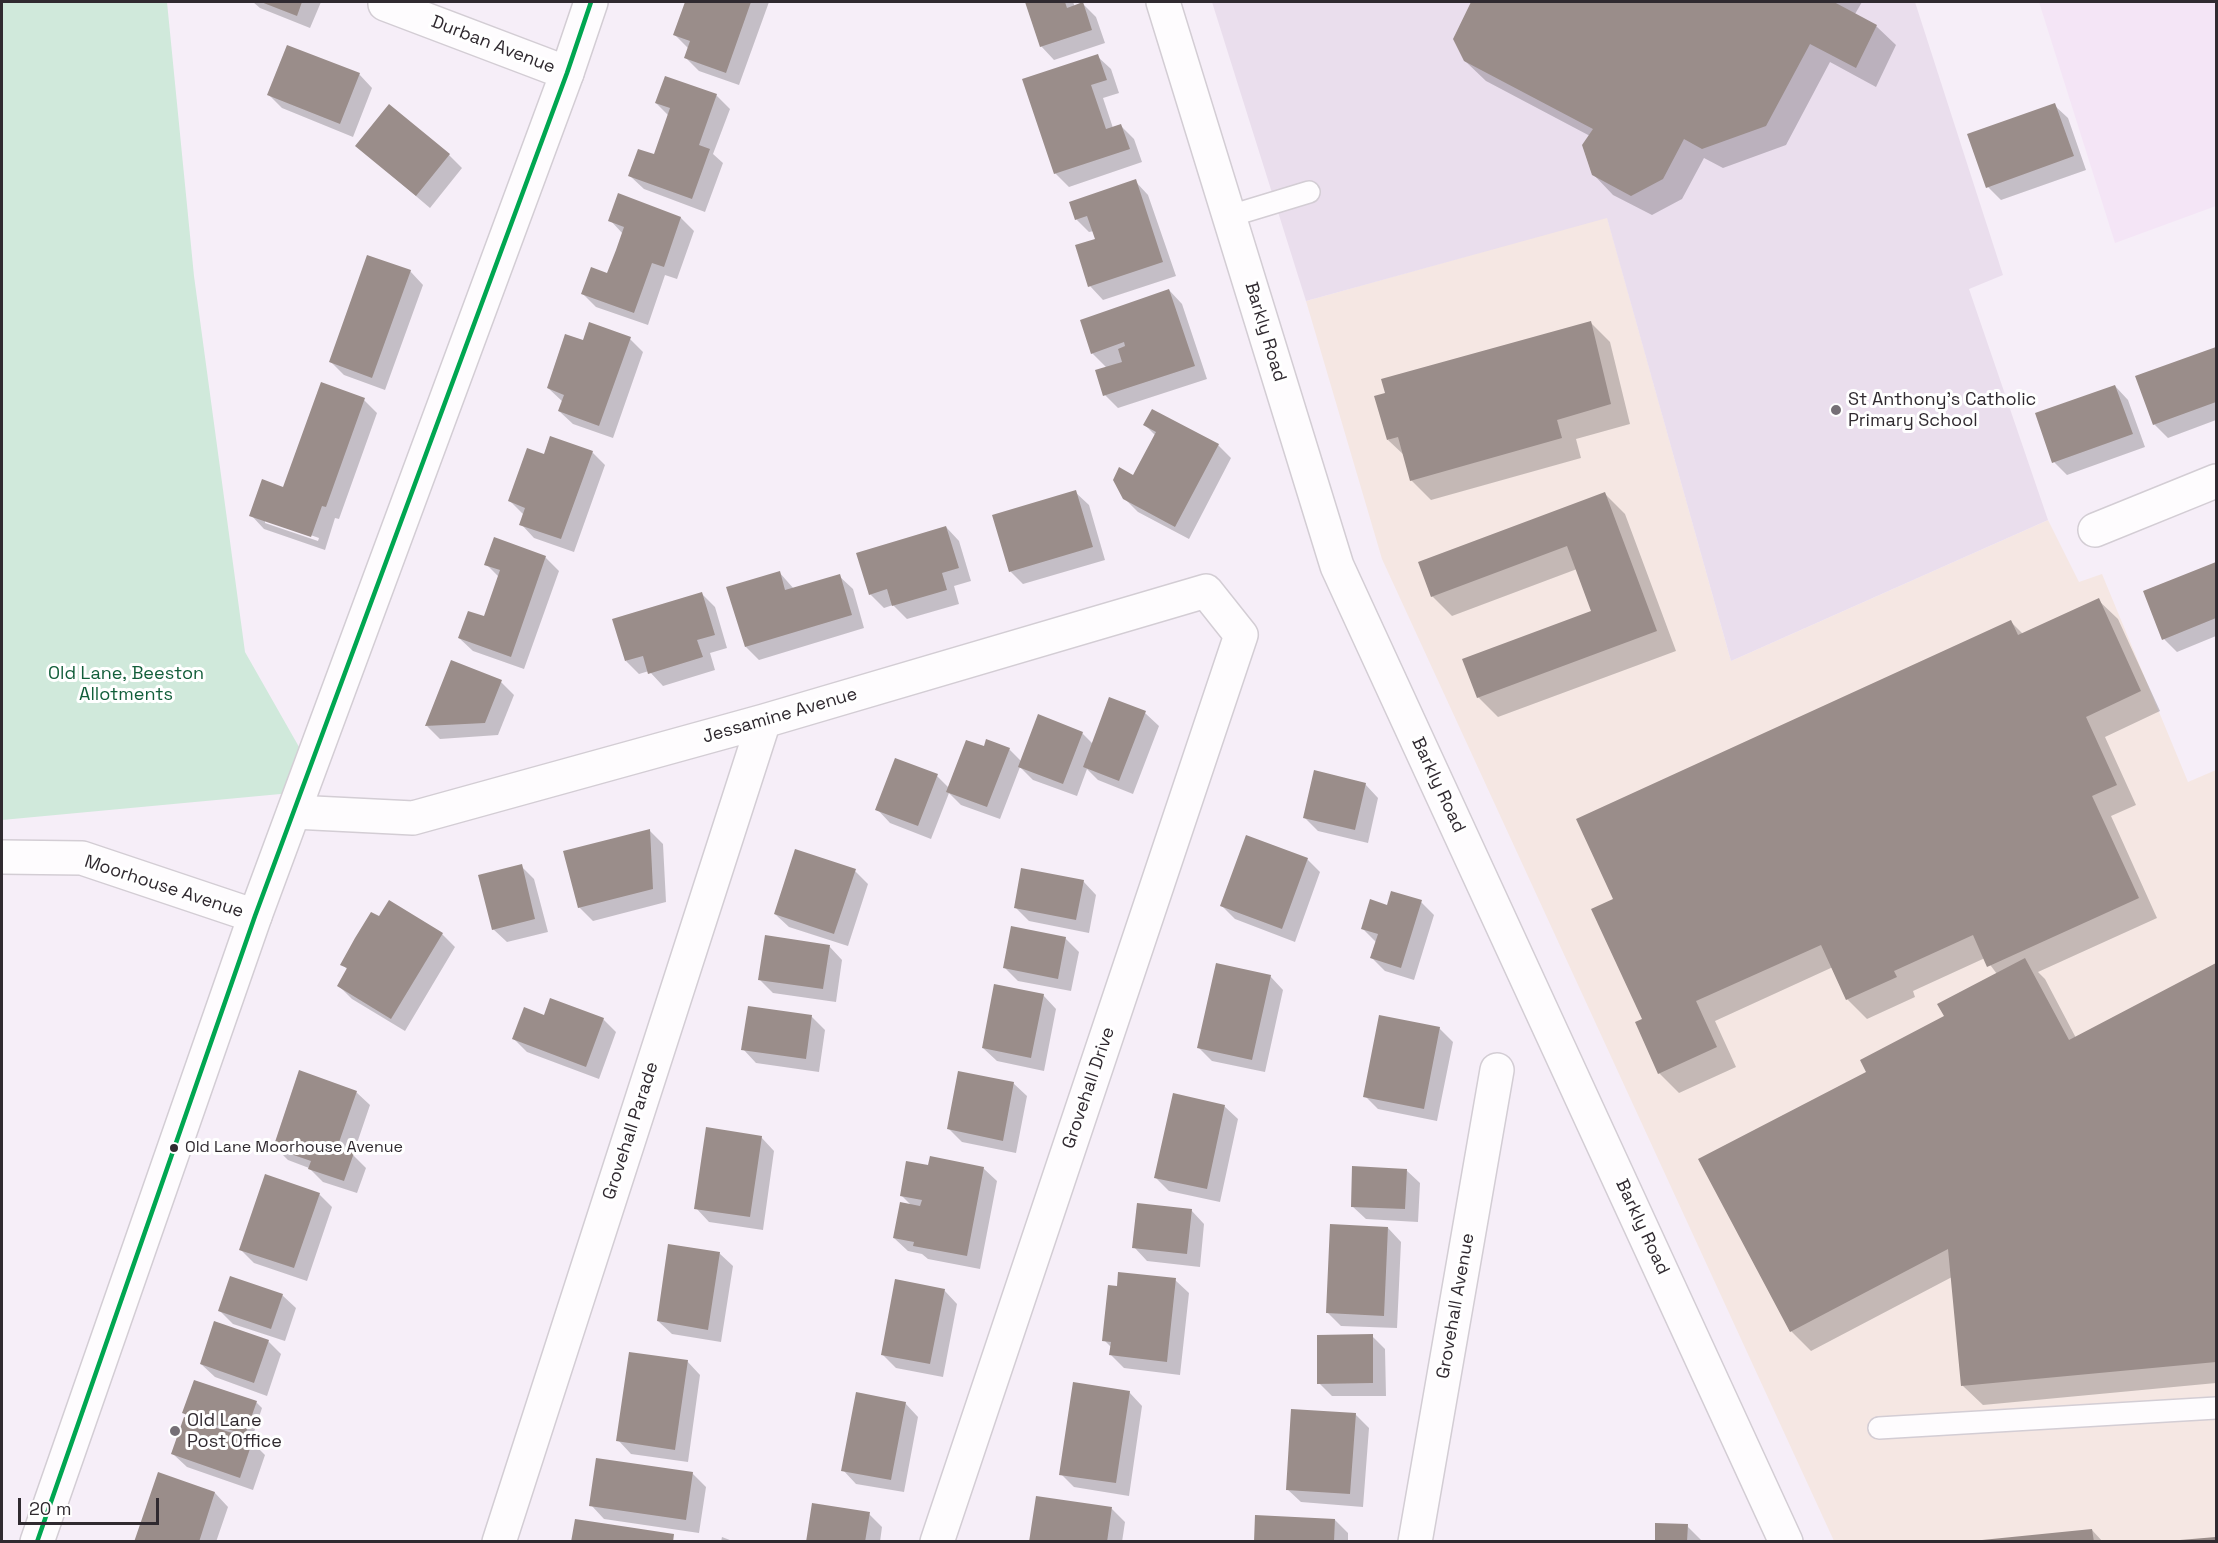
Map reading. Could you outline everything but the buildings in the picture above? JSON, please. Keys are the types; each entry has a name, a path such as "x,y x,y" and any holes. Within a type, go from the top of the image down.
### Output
{"street":[{"path":"37,1542 255,916 567,74 591,2"},
{"name":"Barkly Road","path":"1163,2 1337,566 1786,1542"},
{"name":"Durban Avenue","path":"385,4 567,74"},
{"path":"2095,530 2217,481"},
{"name":"Jessamine Avenue","path":"294,812 413,818 764,721 1206,591 1241,635"},
{"name":"Grovehall Drive","path":"937,1542 1241,635"},
{"name":"Grovehall Parade","path":"499,1542 764,721"},
{"name":"Moorhouse Avenue","path":"2,857 82,858 255,916"},
{"name":"Grovehall Avenue","path":"1415,1542 1497,1070"}],"lane":[{"path":"1230,216 1310,192"},
{"path":"1878,1428 2217,1408"}],"shaded area":[{"name":"St Anthony's Catholic Primary School","path":"1212,2 1915,2 2003,275 1969,289 2048,520 1731,661 1607,218 1306,301"},
{"path":"2039,2 2216,2 2216,206 2115,243"},
{"path":"1607,217 1731,661 2048,520 2079,582 2102,574 2188,782 2216,770 2216,1541 1834,1541 1382,559 1306,301"}],"green space":[{"name":"Old Lane, Beeston Allotments","path":"2,2 167,2 194,276 245,652 311,768 302,792 2,820"}],"transit line":[{"path":"37,1542 255,916 567,73 591,2"}],"place":[{"name":"St Anthony's Catholic Primary School","path":"1836,410"},
{"name":"Old Lane Moorhouse Avenue","path":"174,1148"},
{"name":"Old Lane Post Office","path":"175,1431"}]}
